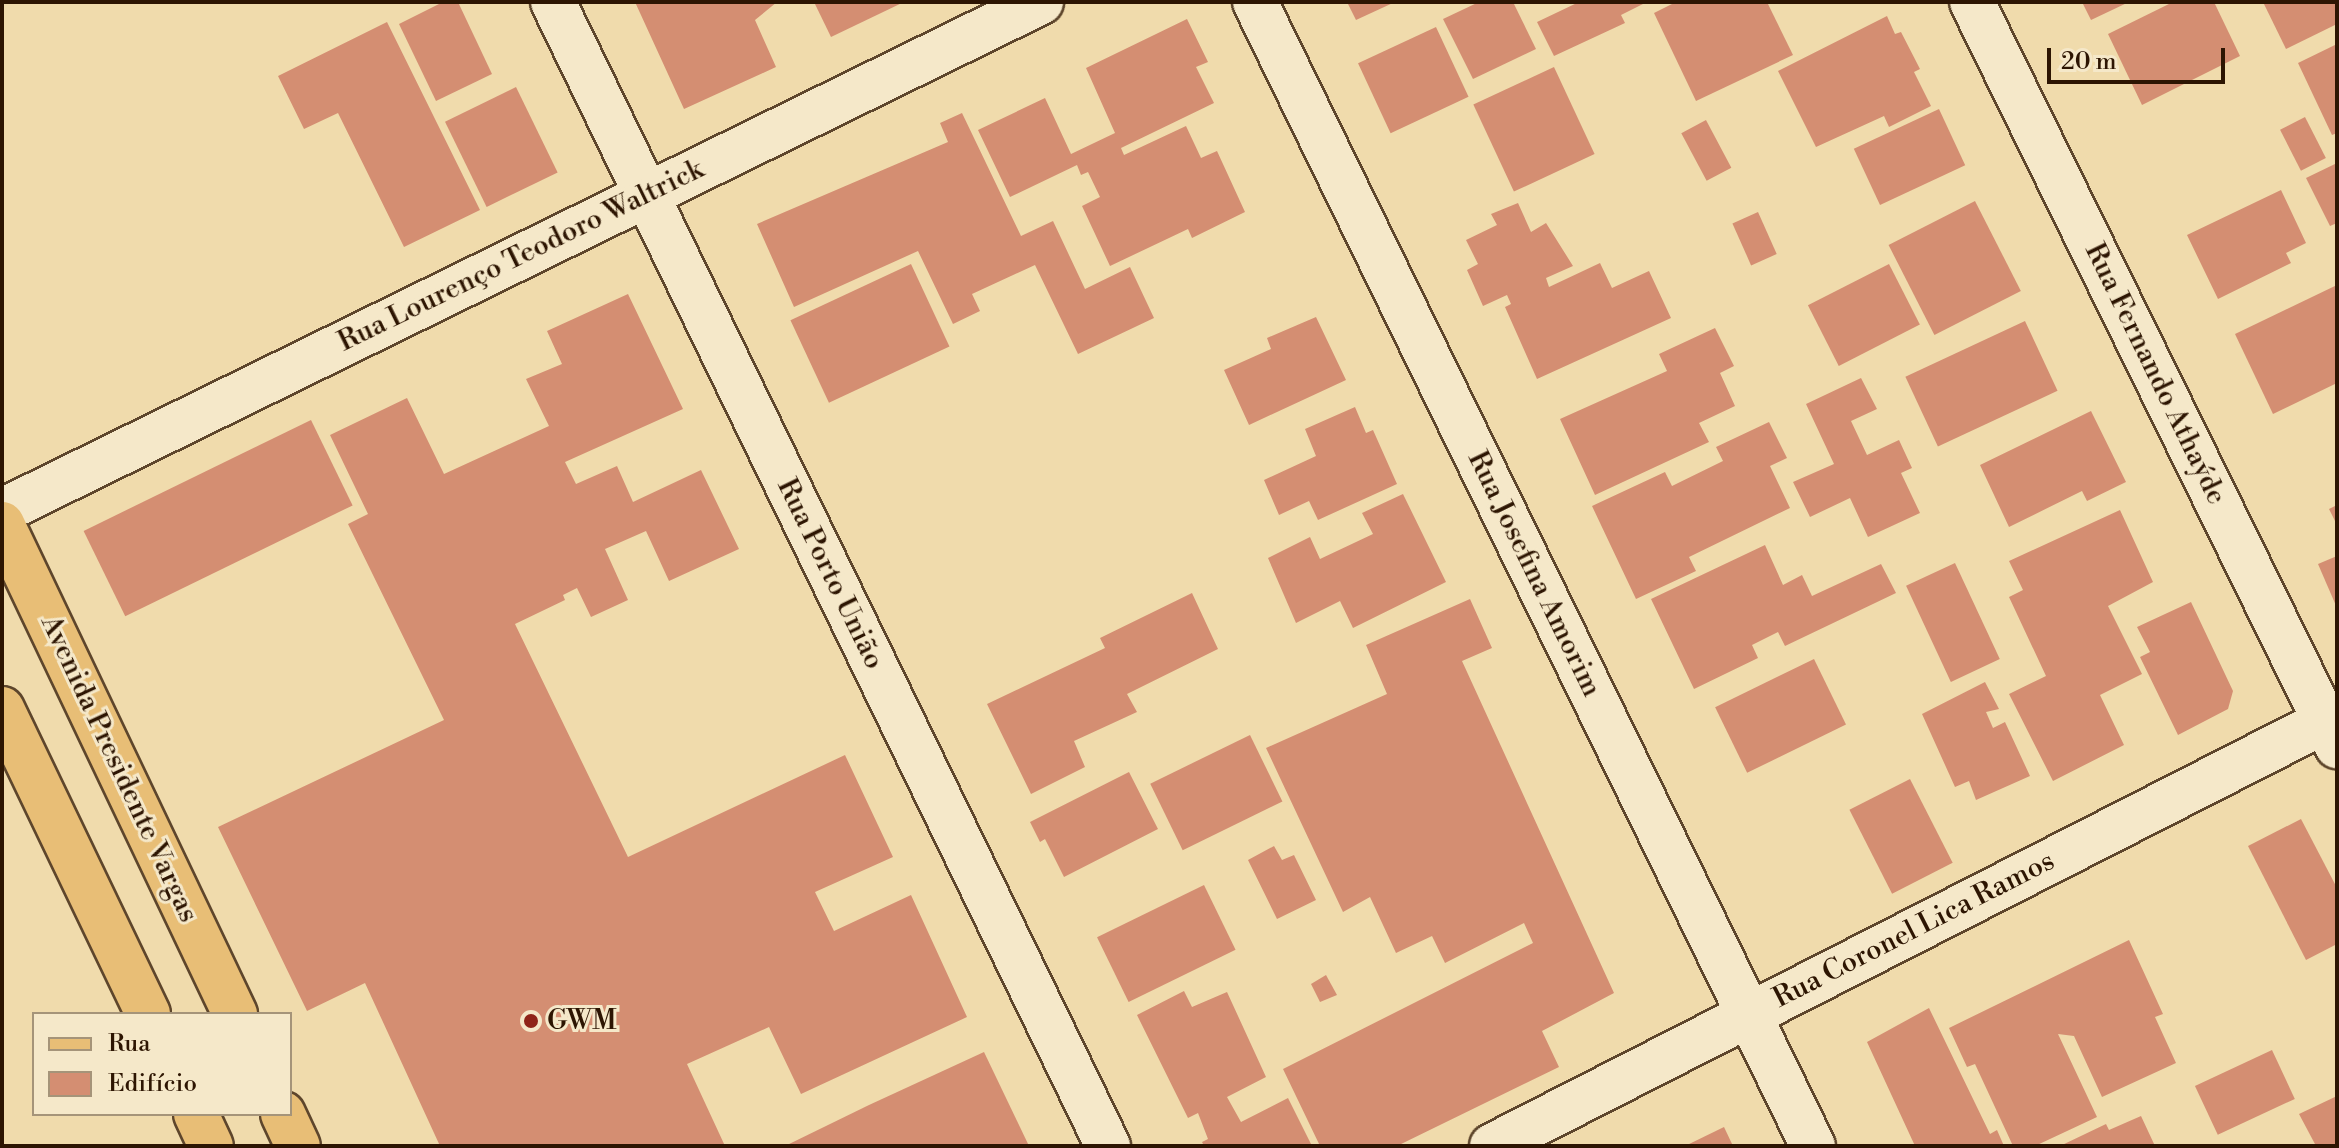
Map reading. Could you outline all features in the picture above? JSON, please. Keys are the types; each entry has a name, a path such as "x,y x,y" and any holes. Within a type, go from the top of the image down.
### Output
{"main road":[{"name":"Avenida Presidente Vargas","path":"2,524 234,1012"},
{"path":"2,709 147,1012"},
{"path":"197,1116 211,1146"},
{"path":"284,1116 298,1146"}],"street":[{"name":"Rua Porto União","path":"553,2 1108,1146"},
{"name":"Rua Lourenço Teodoro Waltrick","path":"2,511 1041,2"},
{"name":"Rua Josefina Amorim","path":"1255,2 1813,1146"},
{"name":"Rua Fernando Athaýde","path":"1972,2 2333,727"},
{"name":"Rua Coronel Lica Ramos","path":"1492,1146 1749,1014 2333,727"}],"building":[{"path":"443,2 458,2 492,74 436,101 399,24"},
{"path":"635,2 777,2 755,20 776,67 684,109"},
{"path":"814,2 904,2 831,37"},
{"path":"1347,2 1395,2 1356,20"},
{"path":"1479,2 1513,2 1536,49 1473,79 1443,19"},
{"path":"1579,2 1647,2 1621,15 1625,23 1554,56 1537,22"},
{"path":"1676,2 1767,2 1793,55 1696,101 1654,13"},
{"path":"2082,2 2129,2 2091,20"},
{"path":"2173,2 2214,2 2240,56 2142,105 2108,34"},
{"path":"2263,2 2337,2 2337,24 2286,49"},
{"path":"1887,16 1895,34 1901,32 1920,69 1914,72 1931,106 1889,127 1884,116 1816,147 1778,71"},
{"path":"1187,19 1208,62 1196,67 1214,103 1121,148 1124,155 1186,126 1201,158 1217,151 1245,212 1192,238 1188,229 1110,266 1082,206 1100,197 1088,172 1081,175 1077,165 1010,197 978,130 1045,98 1071,154 1115,133 1086,68"},
{"path":"387,22 480,210 404,247 338,113 304,129 278,76"},
{"path":"1436,27 1469,97 1391,133 1358,63"},
{"path":"2337,44 2337,133 2332,135 2298,63"},
{"path":"1554,67 1595,154 1514,192 1473,105"},
{"path":"516,87 558,172 487,207 445,122"},
{"path":"1939,109 1965,165 1880,205 1854,149"},
{"path":"962,113 1021,236 1053,221 1085,289 1130,267 1154,318 1078,354 1035,265 972,294 980,311 953,324 918,251 794,307 757,224 948,142 940,123"},
{"path":"2305,117 2326,158 2301,171 2280,130"},
{"path":"1706,120 1731,168 1707,181 1681,133"},
{"path":"2337,163 2337,223 2330,226 2306,178"},
{"path":"2281,190 2306,243 2286,253 2291,263 2218,299 2187,235"},
{"path":"1975,201 2021,291 1934,335 1889,245"},
{"path":"1518,203 1531,232 1546,223 1573,266 1546,278 1549,287 1600,263 1612,288 1649,271 1671,318 1537,379 1505,307 1511,304 1507,295 1483,306 1467,270 1478,264 1466,240 1497,225 1491,214"},
{"path":"1758,212 1777,254 1751,265 1732,223"},
{"path":"911,264 949,346 829,403 790,320"},
{"path":"1889,264 1920,325 1839,366 1808,305"},
{"path":"2337,285 2337,383 2273,414 2235,334"},
{"path":"628,294 683,409 565,462 576,484 617,466 633,502 701,470 739,549 669,581 646,531 605,549 628,600 591,617 577,588 563,595 565,600 515,624 628,857 845,755 893,857 815,892 834,931 911,895 967,1017 801,1094 769,1027 687,1064 725,1146 440,1146 365,983 307,1011 218,827 444,720 348,524 368,514 330,435 407,398 444,474 549,426 526,379 562,364 547,331"},
{"path":"1316,317 1346,380 1249,425 1224,370 1271,349 1267,338"},
{"path":"2025,321 2058,391 1938,447 1905,377"},
{"path":"1715,328 1734,366 1720,373 1735,406 1699,423 1709,442 1595,495 1560,419 1667,371 1659,354"},
{"path":"1861,378 1877,409 1851,421 1867,455 1899,440 1912,468 1901,473 1920,513 1868,537 1850,498 1810,517 1793,482 1834,464 1806,404"},
{"path":"1355,407 1366,433 1373,430 1397,484 1318,520 1309,501 1279,515 1264,480 1316,456 1305,429"},
{"path":"2091,411 2126,482 2087,501 2082,491 2009,527 1980,465"},
{"path":"311,420 353,505 125,616 84,531"},
{"path":"1769,422 1787,458 1770,466 1790,508 1689,557 1696,571 1636,599 1592,506 1665,472 1672,486 1723,461 1716,447"},
{"path":"1403,494 1446,582 1353,628 1340,601 1296,623 1268,558 1310,537 1320,559 1373,534 1362,513"},
{"path":"2337,505 2337,525 2329,509"},
{"path":"2120,510 2153,582 2108,606 2142,674 2100,695 2124,745 2053,781 2009,694 2046,676 2009,597 2023,590 2009,561"},
{"path":"1765,545 1783,585 1802,575 1812,596 1881,564 1896,593 1785,646 1778,632 1752,645 1758,658 1694,689 1651,599"},
{"path":"2337,556 2337,608 2318,564"},
{"path":"1955,563 2000,659 1951,682 1906,586"},
{"path":"1192,593 1218,649 1127,694 1137,712 1074,741 1085,767 1031,794 987,704 1105,648 1100,638"},
{"path":"1470,599 1492,648 1462,661 1614,993 1542,1031 1559,1067 1397,1146 1320,1146 1283,1069 1533,943 1524,923 1445,963 1432,936 1396,953 1370,897 1343,912 1266,748 1387,694 1366,645"},
{"path":"2191,602 2233,691 2228,709 2178,735 2140,657 2150,652 2137,627"},
{"path":"1814,659 1846,725 1747,773 1715,707"},
{"path":"1985,682 1999,709 1986,712 1993,728 2005,722 2030,776 1976,800 1969,781 1955,787 1922,714"},
{"path":"1250,735 1282,802 1183,850 1150,784"},
{"path":"1129,772 1158,829 1064,877 1045,839 1040,842 1030,822"},
{"path":"1910,779 1953,863 1892,894 1849,810"},
{"path":"2301,819 2337,888 2337,944 2306,960 2248,846"},
{"path":"1274,846 1282,860 1294,855 1316,900 1277,919 1248,860"},
{"path":"1204,885 1236,950 1129,1002 1097,937"},
{"path":"2129,940 2163,1014 2155,1017 2176,1063 2102,1097 2074,1036 2058,1034 2097,1117 2035,1146 2013,1146 1975,1064 1967,1067 1949,1028"},
{"path":"1326,975 1337,995 1320,1002 1311,984"},
{"path":"1184,991 1192,1007 1227,992 1266,1077 1227,1097 1241,1122 1288,1098 1312,1146 1204,1146 1202,1142 1208,1139 1198,1113 1188,1118 1137,1015"},
{"path":"1929,1008 1990,1134 1997,1130 2004,1146 1915,1146 1867,1042"},
{"path":"2272,1050 2295,1099 2218,1135 2195,1086"},
{"path":"984,1052 1029,1146 785,1146 869,1105"},
{"path":"2337,1096 2337,1146 2316,1146 2299,1114"},
{"path":"2141,1116 2155,1146 2060,1146 2106,1124 2109,1130"},
{"path":"1724,1127 1733,1146 1685,1146"}],"place":[{"name":"GWM","path":"531,1021"}]}
